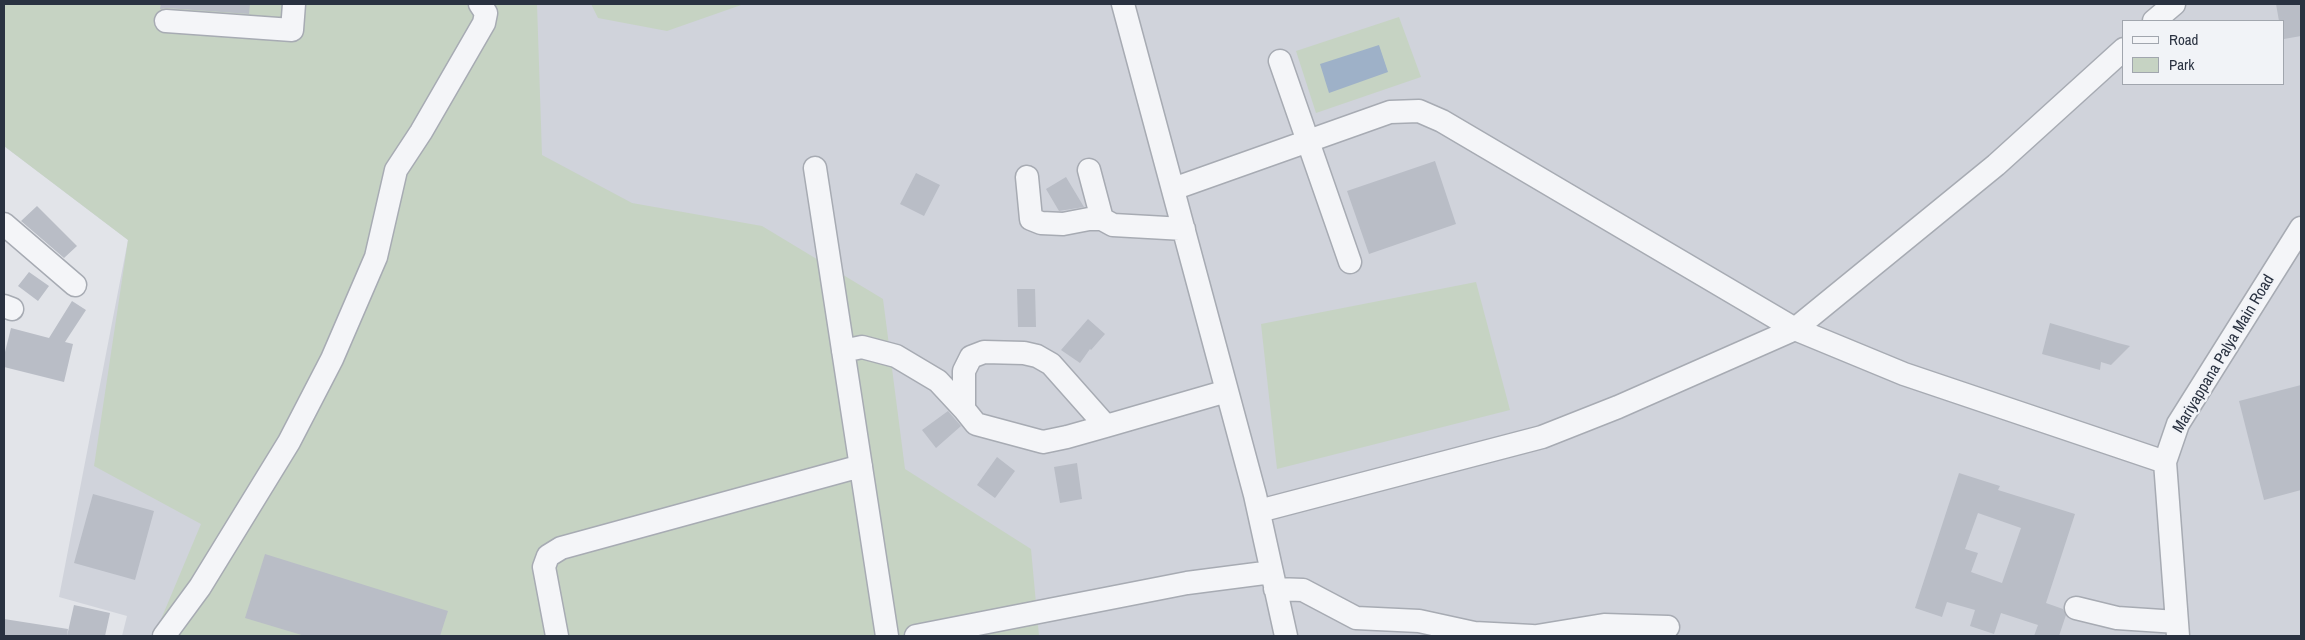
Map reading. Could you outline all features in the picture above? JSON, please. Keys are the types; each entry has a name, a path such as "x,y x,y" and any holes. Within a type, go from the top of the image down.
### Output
{"street":[{"path":"166,21 292,30 294,4"},
{"path":"164,636 200,587 289,442 332,359 376,256 396,170 421,132 480,30 486,13 480,4"},
{"path":"1123,4 1259,511 1286,636"},
{"path":"2155,20 2174,4"},
{"path":"1259,511 1542,437 1618,407 1795,329 1996,165 2122,51"},
{"path":"1280,61 1350,262"},
{"path":"1173,190 1390,112 1419,111 1442,121 1795,329 1904,374 2165,462"},
{"path":"815,168 887,636"},
{"path":"1089,170 1102,219"},
{"path":"1028,177 1031,219 1040,223 1063,224 1089,219 1102,219 1113,225 1184,229"},
{"path":"4,224 75,285"},
{"name":"Mariyappana Palya Main Road","path":"2177,629 2165,462 2178,424 2301,228"},
{"path":"843,351 862,347 896,356 938,381 976,424 1043,442 1227,391"},
{"path":"964,409 964,371 970,357 984,352 1024,353 1037,356 1051,364 1106,426"},
{"path":"557,636 544,567 548,556 561,548 861,466"},
{"path":"916,636 1187,583 1274,580 1303,590 1356,618 1419,621 1474,633 1532,636"},
{"path":"2076,608 2177,629"},
{"path":"1537,636 1604,625 1668,627"}],"shaded area":[{"path":"4,4 2301,4 2301,636 122,636 127,616 59,597 128,240 4,146"}],"green space":[{"path":"4,4 537,4 542,155 632,203 762,226 883,299 905,469 1031,549 1039,636 154,636 201,524 94,466 128,240 4,146"},
{"path":"591,4 744,4 667,31 598,18"},
{"path":"1399,17 1421,77 1316,113 1296,51"},
{"path":"1476,282 1510,410 1277,469 1261,324"}],"water":[{"path":"1379,45 1388,72 1329,93 1320,64"}],"building":[{"path":"161,4 250,4 249,14 160,9"},
{"path":"2276,4 2301,4 2301,36 2285,39 2285,20 2279,20"},
{"path":"1435,161 1456,224 1369,254 1347,191"},
{"path":"916,173 940,185 924,216 900,204"},
{"path":"1066,177 1084,207 1059,211 1046,189"},
{"path":"37,206 77,246 64,258 21,221"},
{"path":"29,272 49,286 38,301 18,286"},
{"path":"1017,289 1035,289 1036,327 1018,327"},
{"path":"72,301 86,310 65,342 73,344 64,382 4,367 4,356 11,328 49,338"},
{"path":"1088,319 1105,334 1090,349 1080,363 1061,350"},
{"path":"2050,323 2130,346 2111,365 2101,362 2100,370 2042,354"},
{"path":"2301,385 2301,490 2264,500 2239,401"},
{"path":"948,411 961,426 936,448 922,430"},
{"path":"997,457 1015,471 995,498 977,485"},
{"path":"1077,463 1082,499 1060,503 1054,467"},
{"path":"1959,473 2000,486 1998,490 2075,514 2046,603 2063,609 2066,615 2059,636 2034,636 2038,625 2001,613 1994,634 1970,626 1975,610 1947,602 1942,617 1915,608","holes":["1978,513 2021,528 2002,583 1971,572 1978,553 1965,549"]},
{"path":"93,494 154,511 135,580 74,563"},
{"path":"265,554 448,611 440,636 305,636 245,618"},
{"path":"74,605 110,613 105,636 67,636"},
{"path":"4,619 68,629 67,636 4,636"}]}
